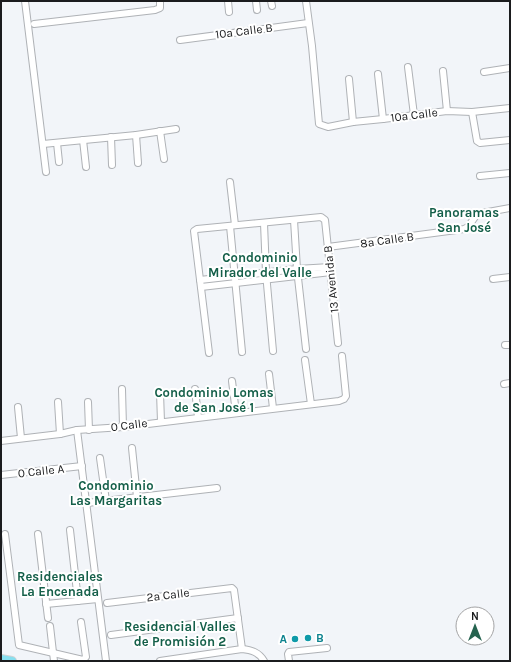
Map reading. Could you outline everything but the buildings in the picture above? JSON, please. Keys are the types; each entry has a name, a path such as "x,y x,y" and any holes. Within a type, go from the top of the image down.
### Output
{"main road":[{"path":"1,659 12,661"}],"street":[{"path":"25,1 46,172"},
{"path":"34,24 155,10 160,8 160,1"},
{"path":"228,1 229,12"},
{"path":"256,1 257,10"},
{"path":"306,1 308,23"},
{"name":"10a Calle B","path":"180,40 308,23"},
{"name":"10a Calle","path":"308,23 312,46 319,124 328,127 353,122 446,111 472,112 510,108"},
{"path":"408,67 414,115"},
{"path":"484,72 510,68"},
{"path":"443,71 446,111"},
{"path":"378,74 382,119"},
{"path":"349,79 353,122"},
{"path":"472,112 475,136 480,143 510,140"},
{"path":"43,144 136,135 176,129"},
{"path":"160,131 164,159"},
{"path":"136,135 138,162"},
{"path":"110,137 112,165"},
{"path":"84,140 86,167"},
{"path":"57,143 59,162"},
{"path":"480,176 510,173"},
{"path":"230,182 234,280 242,352"},
{"name":"8a Calle B","path":"328,247 464,229 468,227 477,214 481,212 510,208"},
{"name":"13 Avenida B","path":"294,220 321,217 325,220 338,343"},
{"path":"209,353 194,231 197,229 294,220 297,269 299,276 306,349"},
{"path":"264,223 266,276 273,351"},
{"path":"201,284 266,276 297,269 330,269"},
{"path":"266,276 299,276 330,269"},
{"path":"493,279 510,277"},
{"name":"0 Calle","path":"1,441 60,434 77,430 89,430 339,401 344,399 346,396 342,356"},
{"path":"305,360 311,404"},
{"path":"269,374 273,408"},
{"path":"232,381 236,413"},
{"path":"122,389 123,426"},
{"path":"195,389 198,417"},
{"path":"160,392 161,422"},
{"path":"58,402 60,434"},
{"path":"88,402 89,430"},
{"path":"18,407 21,438"},
{"path":"77,430 106,661"},
{"path":"132,448 137,497"},
{"path":"100,458 106,501"},
{"name":"0 Calle A","path":"1,475 82,466"},
{"path":"87,503 217,488"},
{"path":"70,530 78,601"},
{"path":"5,534 19,645 83,660 86,657 81,622"},
{"path":"38,534 48,618"},
{"name":"2a Calle","path":"107,603 229,587 234,590 238,618"},
{"path":"46,604 98,599"},
{"path":"111,635 238,618 242,649"},
{"path":"50,626 54,661"},
{"path":"289,661 289,652 328,648"},
{"path":"160,661 242,649 258,653 264,661"}],"place":[{"name":"B","path":"308,638"},
{"name":"A","path":"295,639"}],"district":[{"name":"Panoramas San José","path":"464,220"},
{"name":"Condominio Mirador del Valle","path":"260,264"},
{"name":"Condominio Lomas de San José 1","path":"214,400"},
{"name":"Condominio Las Margaritas","path":"116,492"},
{"name":"Residenciales La Encenada","path":"60,584"},
{"name":"Residencial Valles de Promisión 2","path":"180,634"}]}
